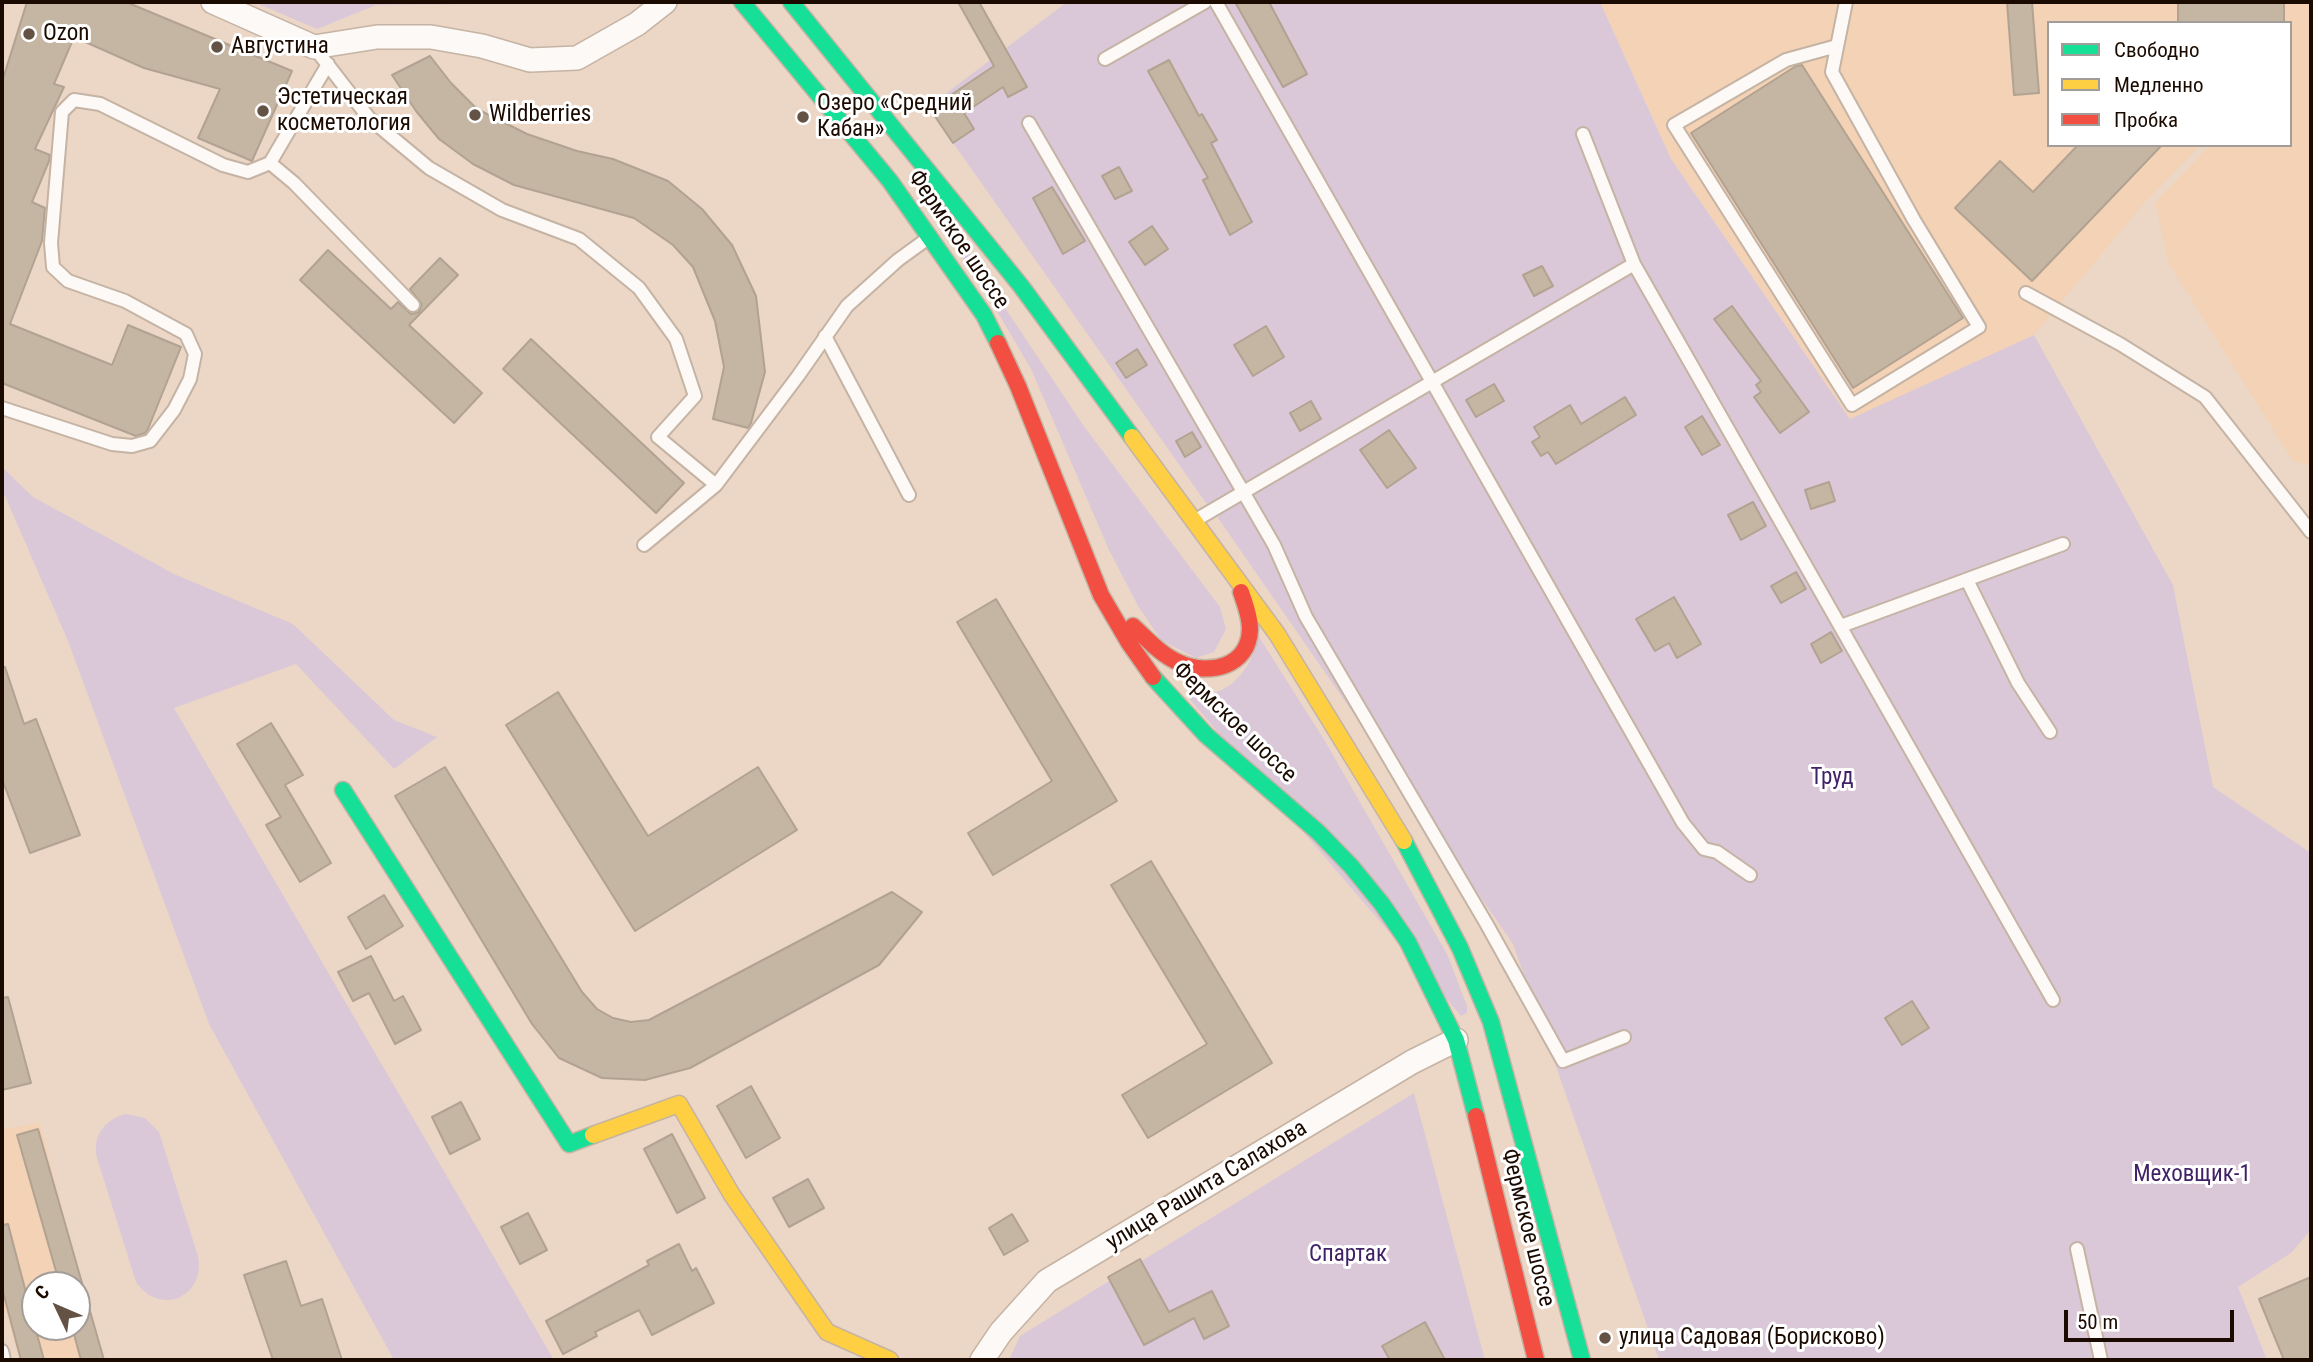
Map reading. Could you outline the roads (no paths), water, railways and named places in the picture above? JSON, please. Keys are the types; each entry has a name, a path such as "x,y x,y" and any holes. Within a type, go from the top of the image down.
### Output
{"main road":[{"name":"Фермское шоссе","path":"742,2 882,171 984,315 1017,386 1101,595 1129,643 1158,684 1206,735 1318,832 1352,866 1473,1031 1503,1060 1582,1360"},
{"name":"Фермское шоссе","path":"791,2 1021,286 1277,634 1409,850 1460,948 1473,1031 1536,1360"},
{"path":"1101,595 1157,649 1177,662 1199,669 1218,669 1234,660 1244,648 1250,631 1248,613 1236,579"},
{"path":"343,790 569,1144 679,1104 732,1195 827,1332 890,1360"}],"street":[{"path":"213,2 321,56 377,37 432,37 482,46 530,60 577,58 637,24 664,2"},
{"name":"улица Рашита Салахова","path":"982,1360 1001,1332 1047,1281 1412,1062 1473,1031"}],"lane":[{"path":"1105,59 1205,2"},
{"path":"1216,2 1683,823 1704,849 1717,852 1750,875"},
{"path":"1837,46 1786,60 1674,125 1852,405 1979,327 1914,219 1832,72 1846,2"},
{"path":"2,408 112,444 132,446 150,441 174,410 190,379 195,354 186,334 125,300 68,281 53,267 51,243 62,112 74,100 100,104 223,165 248,172 270,163 321,56 369,118 429,169 502,210 579,239 639,288 676,339 695,396 657,437 716,485"},
{"path":"1029,123 1273,545 1306,617 1486,923 1563,1061 1624,1037"},
{"path":"1583,134 1634,264 2053,1000"},
{"path":"270,163 294,183 413,305"},
{"path":"644,545 716,485 847,306 898,260 930,236"},
{"path":"1194,521 1634,264"},
{"path":"2026,293 2120,344 2205,397 2311,532"},
{"path":"825,336 909,495"},
{"path":"1841,626 2063,544"},
{"path":"1967,580 2018,683 2050,732"},
{"path":"2077,1249 2101,1360"},
{"path":"2,1351 5,1360"}],"place":[{"name":"Ozon","path":"29,34"},
{"name":"Августина","path":"217,47"},
{"name":"Эстетическая косметология","path":"263,111"},
{"name":"Wildberries","path":"475,115"},
{"name":"Озеро «Средний Кабан»","path":"803,117"},
{"name":"улица Садовая (Борисково)","path":"1605,1338"}],"park label":[{"name":"Труд","path":"1832,778"},
{"name":"Меховщик-1","path":"2192,1175"},
{"name":"Спартак","path":"1348,1255"}]}
